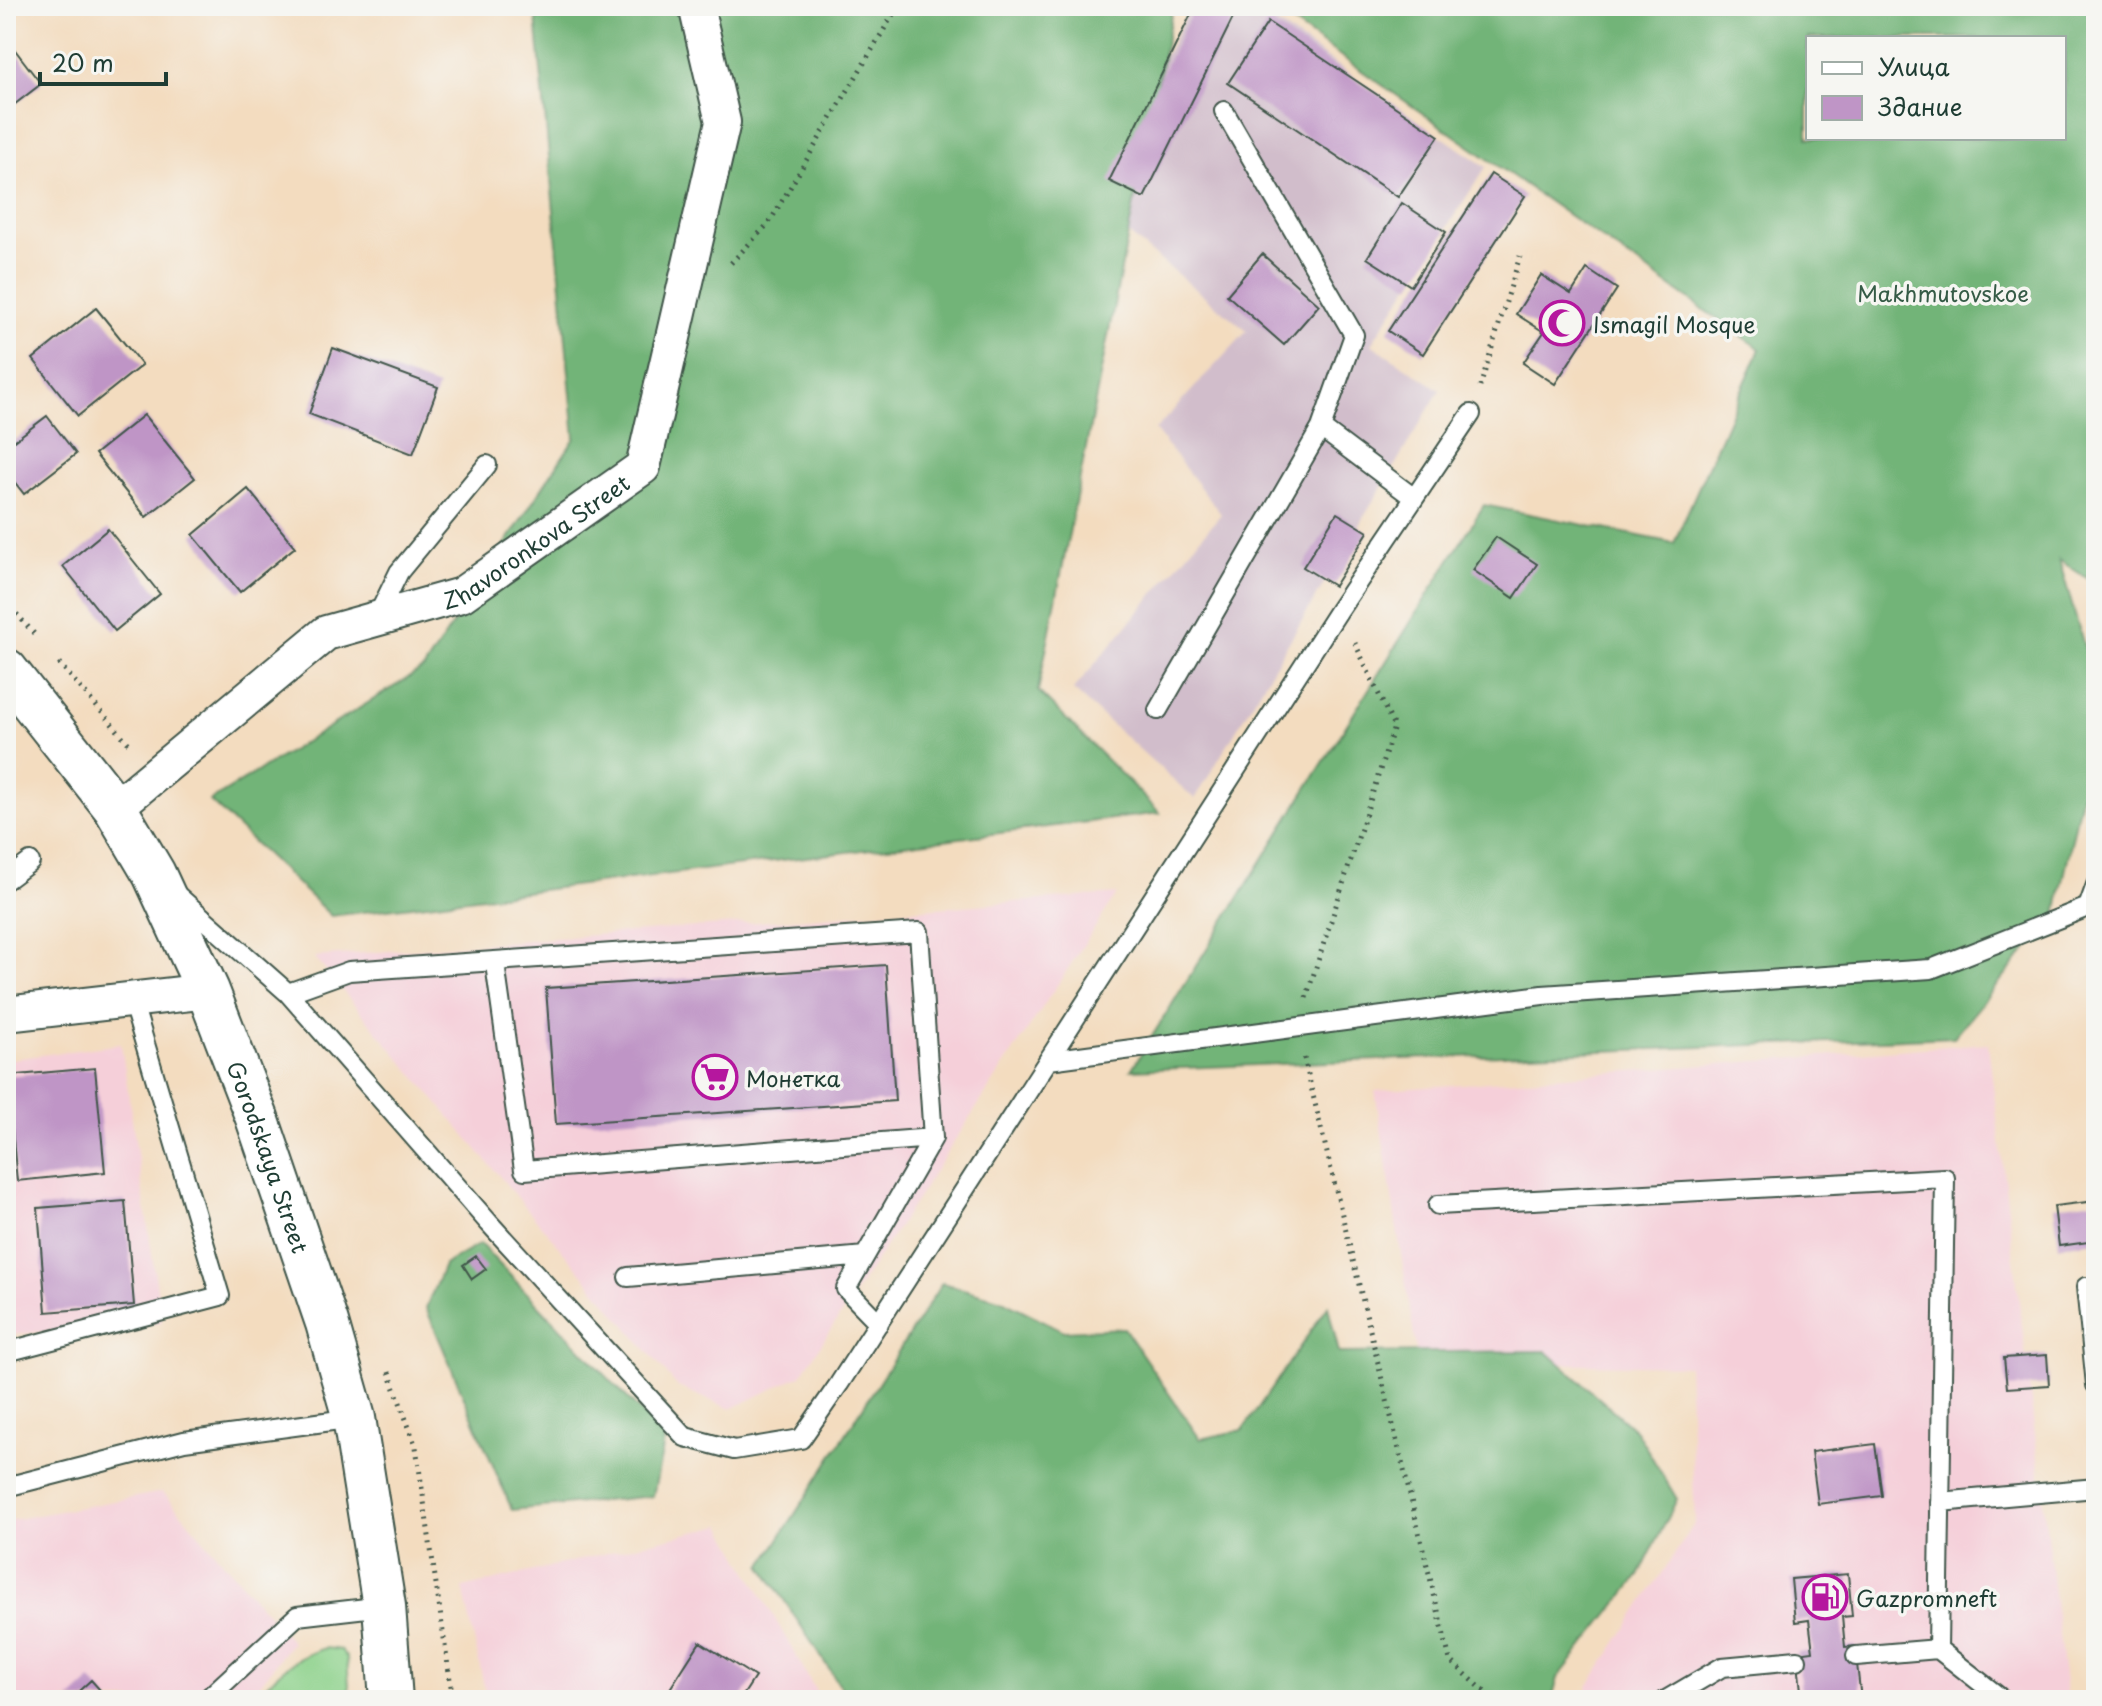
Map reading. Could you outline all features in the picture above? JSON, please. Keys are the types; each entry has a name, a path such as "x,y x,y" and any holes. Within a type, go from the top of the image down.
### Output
{"street":[{"name":"Zhavoronkova Street","path":"115,808 326,633 461,595 643,467 723,122 696,6"},
{"name":"Gorodskaya Street","path":"6,670 115,808 154,874 208,991 257,1118 317,1294 354,1418 384,1606 391,1700"},
{"path":"6,1014 208,991"}],"lane":[{"path":"1158,710 1321,428 1354,335 1224,111"},
{"path":"154,874 288,993 489,1223 685,1437 734,1450 801,1439 1339,610 1471,414"},
{"path":"1321,428 1414,498"},
{"path":"376,619 399,572 487,465"},
{"path":"6,880 30,862"},
{"path":"1049,1060 1542,995 1931,969 2088,907 2096,885"},
{"path":"288,993 349,971 495,964 919,932 933,1138 846,1289 879,1323"},
{"path":"495,964 524,1170 933,1138"},
{"path":"6,1341 10,1351 220,1296 132,1000"},
{"path":"1438,1205 1945,1178 1938,1649"},
{"path":"628,1277 865,1256"},
{"path":"2086,1287 2096,1385"},
{"path":"6,1487 184,1441 354,1418"},
{"path":"1940,1502 2096,1488"},
{"path":"206,1700 297,1616 384,1606"},
{"path":"1856,1656 1938,1649 2003,1700"},
{"path":"1666,1700 1722,1667 1797,1660"}],"path":[{"path":"728,266 769,223 898,6"},
{"path":"1471,414 1520,256"},
{"path":"1339,610 1394,727 1297,1026 1450,1660 1494,1700"}],"shaded area":[{"path":"1191,6 1251,6 1486,167 1371,344 1440,390 1195,799 1073,690 1221,514 1155,430 1247,331 1089,202"},
{"path":"1117,894 801,1375 731,1409 678,1387 314,957"},
{"path":"1988,1043 2067,1700 1583,1700 1589,1685 1695,1523 1688,1366 1418,1361 1375,1091"},
{"path":"121,1044 162,1322 6,1335 6,1060"},
{"path":"163,1492 292,1642 248,1700 6,1700 6,1521"},
{"path":"722,1525 821,1700 487,1700 463,1588"}],"green space":[{"path":"535,6 1173,6 1038,691 1160,813 331,916 210,801 424,668 575,438"},
{"name":"Makhmutovskoe","path":"1269,6 2096,6 2096,584 2059,560 2096,687 2096,727 2056,914 1954,1037 1131,1070 1484,505 1674,543 1760,349"},
{"path":"480,1244 665,1437 653,1496 512,1510 426,1308 444,1265"},
{"path":"942,1283 1002,1300 1064,1331 1124,1328 1200,1439 1243,1430 1328,1306 1339,1353 1546,1351 1636,1431 1677,1499 1639,1576 1558,1678 1552,1700 845,1700 842,1689 762,1566"},
{"path":"325,1648 341,1650 347,1658 350,1700 254,1700 285,1668"}],"building":[{"path":"1195,6 1239,6 1144,198 1109,181"},
{"path":"1268,22 1439,136 1398,197 1228,83"},
{"path":"6,38 41,84 6,111"},
{"path":"1491,174 1525,196 1423,354 1388,331"},
{"path":"1402,203 1446,232 1411,286 1367,258"},
{"path":"1262,254 1319,305 1284,345 1227,295"},
{"name":"Ismagil Mosque","path":"1587,269 1617,289 1555,384 1523,363 1544,332 1516,314 1541,275 1571,294"},
{"path":"96,308 142,365 78,416 33,359"},
{"path":"333,348 438,387 413,454 309,414"},
{"path":"144,415 195,478 146,517 95,454"},
{"path":"47,416 76,454 24,494 6,471 6,447"},
{"path":"248,489 295,547 240,592 193,535"},
{"path":"1337,513 1368,532 1334,586 1303,567"},
{"path":"108,529 160,594 115,631 63,566"},
{"path":"1496,537 1537,564 1514,598 1473,570"},
{"path":"886,965 895,1101 556,1124 546,988"},
{"path":"95,1068 105,1172 17,1181 7,1076"},
{"path":"125,1201 134,1305 46,1312 38,1208"},
{"path":"2096,1201 2096,1241 2059,1246 2054,1206"},
{"path":"476,1256 486,1269 472,1279 463,1265"},
{"path":"2047,1355 2049,1385 2007,1388 2004,1358"},
{"path":"1875,1444 1882,1496 1818,1504 1811,1452"},
{"path":"1848,1574 1852,1616 1842,1617 1845,1647 1855,1646 1861,1700 1802,1700 1797,1653 1813,1651 1809,1620 1795,1622 1791,1579"},
{"path":"700,1642 755,1677 740,1700 664,1698"},
{"path":"91,1680 109,1700 69,1700"}],"place":[{"name":"Ismagil Mosque","path":"1562,323"},
{"name":"Монетка","path":"715,1077"},
{"name":"Gazpromneft","path":"1825,1597"}]}
